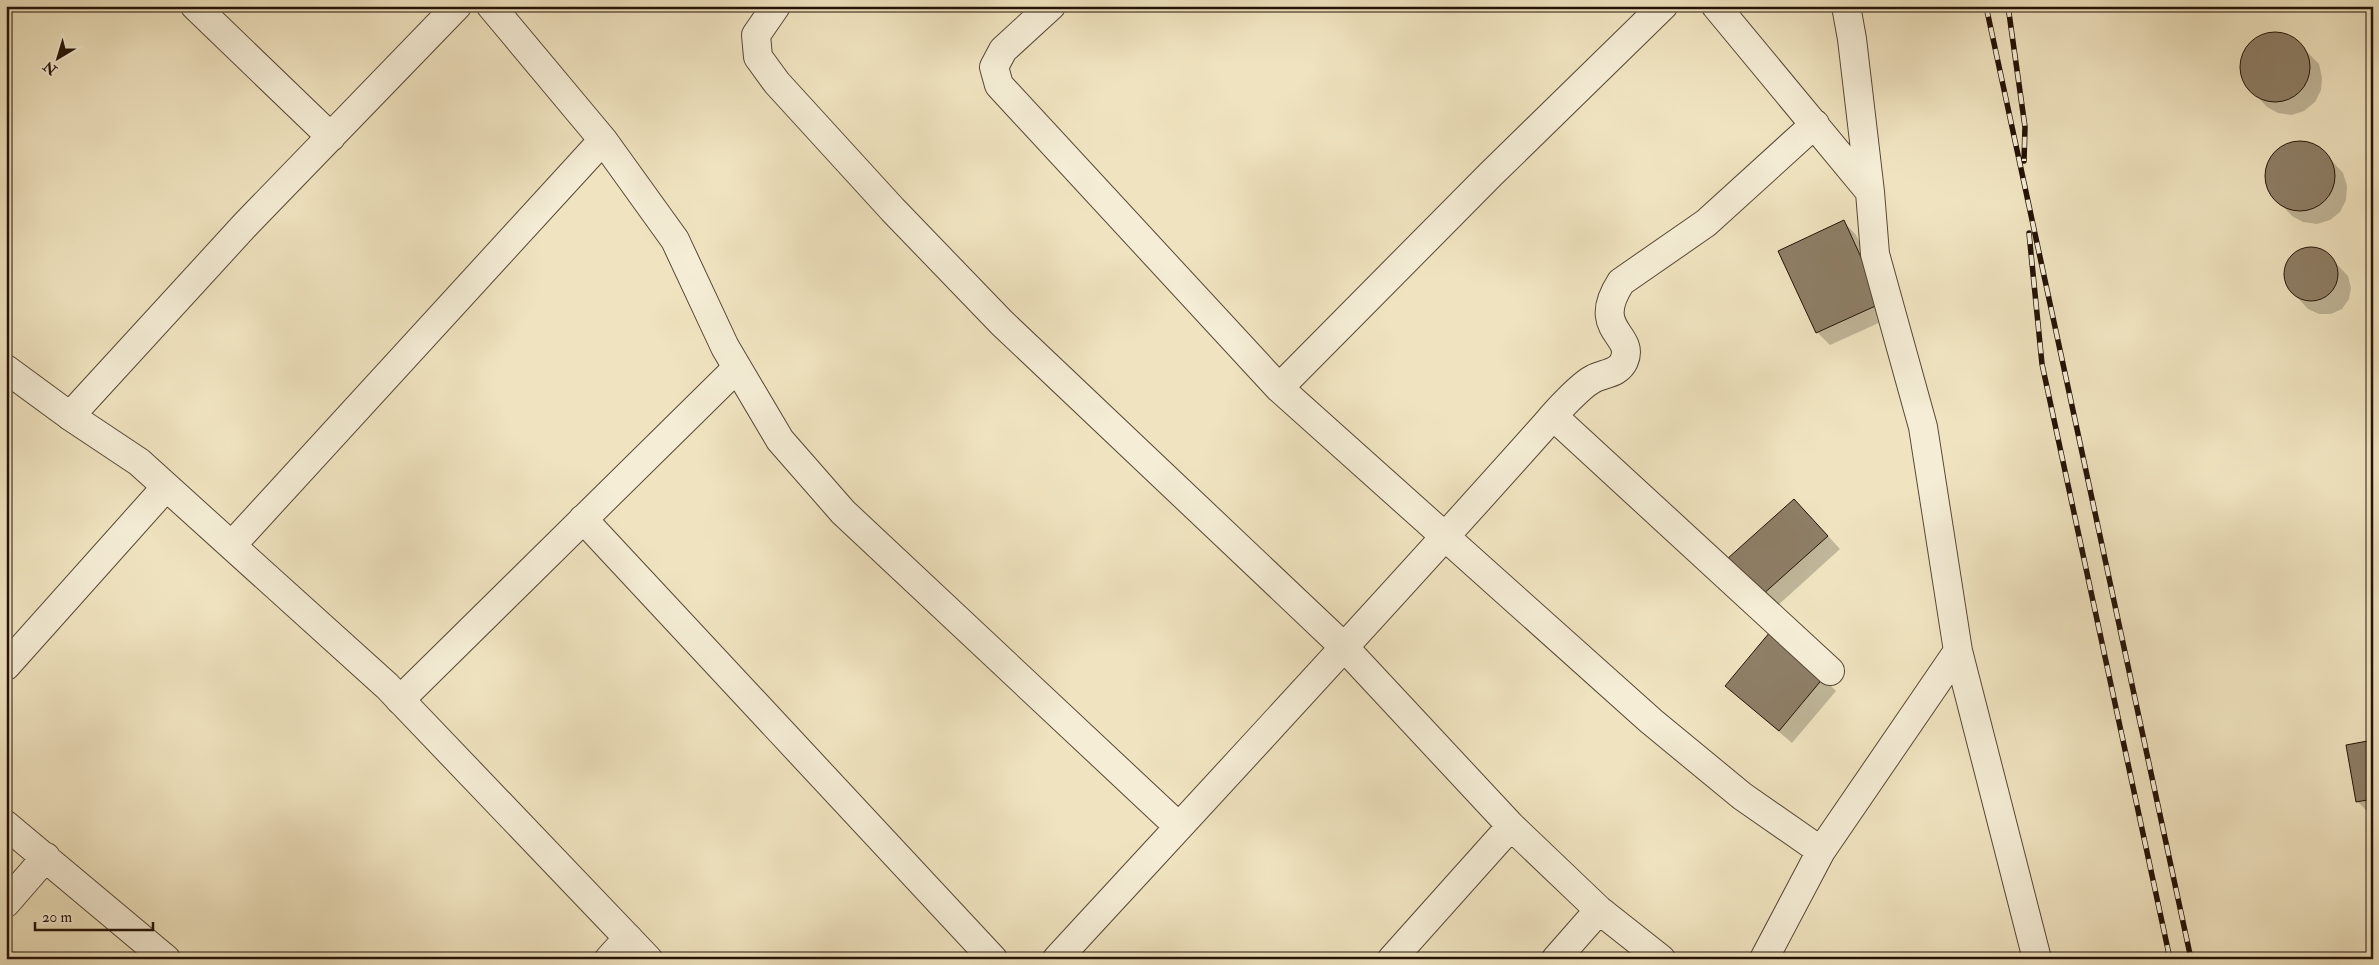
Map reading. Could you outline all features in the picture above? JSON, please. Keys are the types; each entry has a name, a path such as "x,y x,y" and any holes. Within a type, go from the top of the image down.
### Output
{"street":[{"path":"195,6 331,137"},
{"path":"70,416 246,224 457,6"},
{"path":"491,6 603,140 675,240 725,347 780,440 843,512 1179,827"},
{"path":"776,6 756,35 758,57 777,83 893,210 1002,323 1345,648 1511,826 1599,910 1661,959"},
{"path":"1051,6 1003,50 994,67 999,85 1279,388 1658,728 1742,796 1821,851"},
{"path":"1279,388 1491,174 1663,6"},
{"path":"1716,6 1870,192"},
{"path":"1846,6 1852,40 1870,192 1875,254 1923,427 1958,651 2037,959"},
{"path":"1056,959 1345,648 1553,416 1592,379 1616,371 1624,362 1626,349 1620,336 1610,324 1608,311 1613,295 1621,282 1706,223 1815,124"},
{"path":"232,545 603,140"},
{"path":"400,700 737,368"},
{"path":"6,369 70,416 139,462 232,545 400,700 648,959"},
{"path":"1553,416 1830,671"},
{"path":"6,666 166,487"},
{"path":"583,519 993,959"},
{"path":"1764,959 1821,851 1958,651"},
{"path":"6,825 166,959"},
{"path":"1392,959 1511,826"},
{"path":"6,904 46,857"},
{"path":"1556,959 1599,910"},
{"path":"609,959 628,938"}],"building":[{"path":"2275,32 2288,35 2300,42 2307,54 2310,67 2307,80 2300,92 2288,99 2275,102 2262,99 2250,92 2243,80 2240,67 2243,54 2250,42 2262,35"},
{"path":"2293,141 2307,141 2320,147 2329,156 2335,169 2333,189 2325,201 2307,211 2293,211 2280,205 2271,196 2265,183 2265,169 2271,156 2280,147"},
{"path":"1844,220 1882,303 1816,333 1778,251"},
{"path":"2306,247 2316,247 2326,251 2334,259 2338,274 2334,289 2326,297 2316,301 2306,301 2296,297 2288,289 2284,279 2284,269 2288,259 2296,251"},
{"path":"1794,499 1828,536 1761,596 1727,559"},
{"path":"1770,632 1824,677 1779,731 1725,686"},
{"path":"2373,740 2373,799 2356,802 2346,745"}],"railway":[{"path":"1986,6 2191,959"},
{"path":"2008,6 2025,127 2024,161"},
{"path":"2029,233 2042,364 2170,959"}]}
